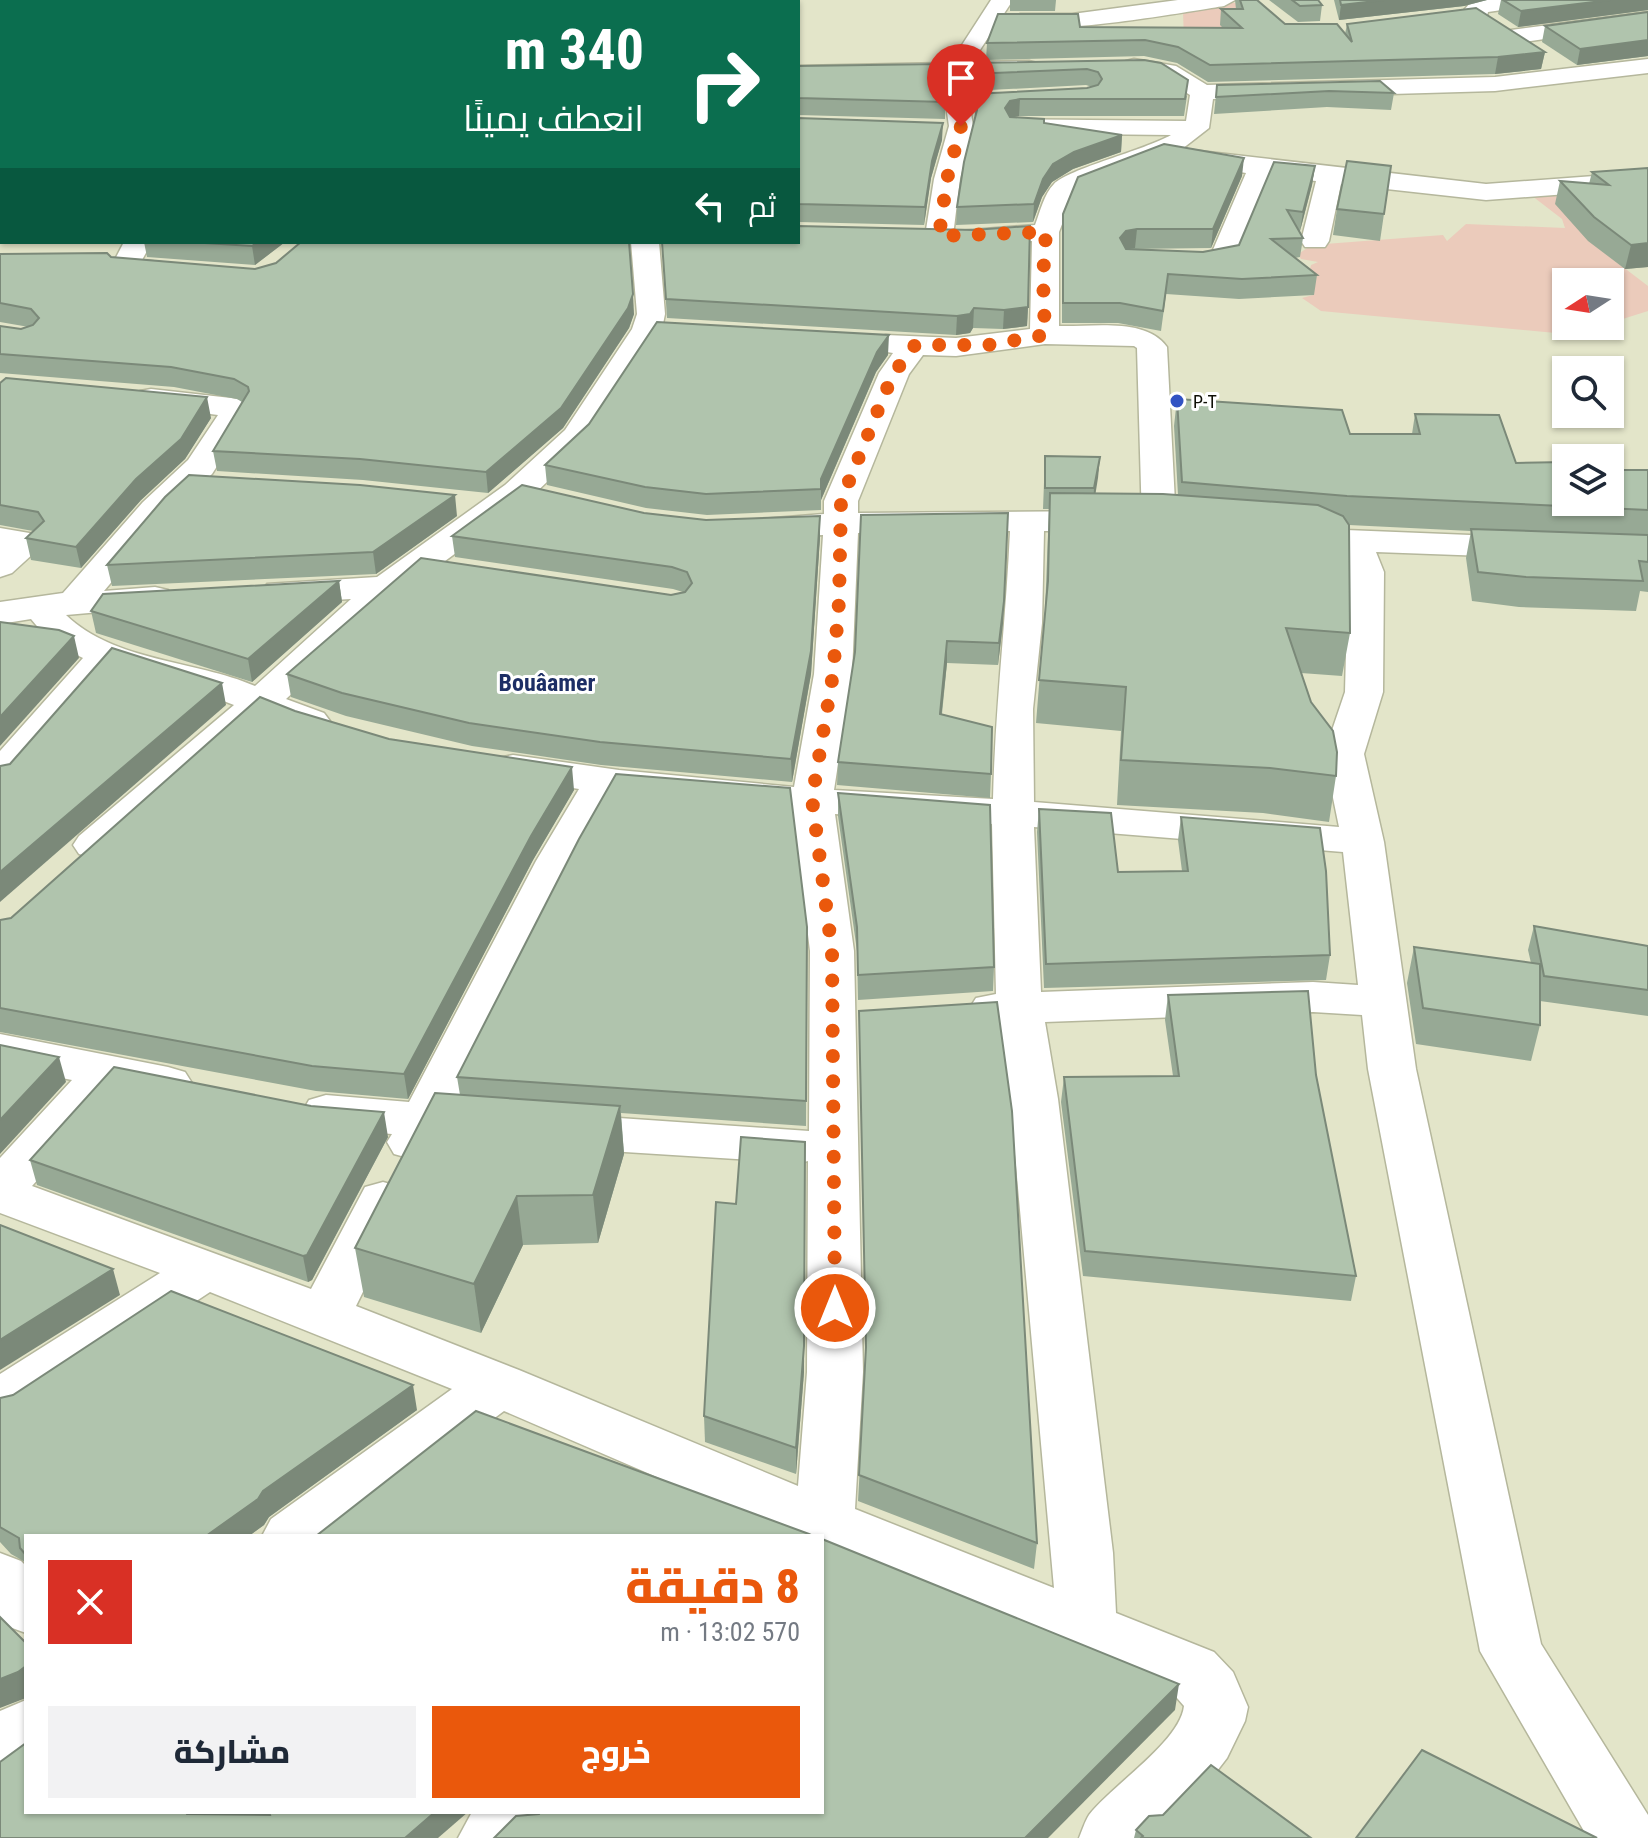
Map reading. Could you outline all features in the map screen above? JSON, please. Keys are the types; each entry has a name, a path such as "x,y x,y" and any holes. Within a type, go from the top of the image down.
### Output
{"street":[{"path":"952,70 969,52 1002,0"},
{"path":"989,20 1072,21 1224,0"},
{"path":"1453,17 1489,6 1530,0"},
{"path":"1489,6 1511,37 1572,75"},
{"path":"1511,37 1648,18"},
{"path":"1593,26 1648,52"},
{"path":"1106,66 1157,68 1202,108"},
{"path":"959,119 1202,108 1648,66"},
{"path":"800,73 1046,68"},
{"path":"939,236 959,119 952,70"},
{"path":"1151,90 1202,108"},
{"path":"931,130 959,119 987,101"},
{"path":"1045,335 1043,277 1046,232 1062,190 1069,184 1178,144 1202,108"},
{"path":"1246,114 1320,109 1372,111"},
{"path":"1163,152 1261,168 1496,192 1648,180"},
{"path":"1148,259 1201,261 1224,257 1261,168"},
{"path":"1315,241 1330,176"},
{"path":"910,236 1046,232"},
{"path":"137,244 125,267 207,274"},
{"path":"61,874 401,576 507,500 577,436 662,330 651,314 645,244"},
{"path":"734,529 840,523 1175,523 1152,347 1146,340 1135,337 1045,335 988,345 859,342"},
{"path":"819,1530 835,1372 834,1148 856,1018 832,951 812,799 833,674 839,602 841,501 875,413 894,373 915,345"},
{"path":"121,395 234,410 209,455 57,605 49,622 84,645 222,686 259,703 341,731"},
{"path":"182,482 229,484"},
{"path":"452,502 560,502"},
{"path":"1027,521 1024,623 1014,709 1013,815 1019,1007 1034,1099 1083,1553 1086,1627"},
{"path":"1251,528 1312,533 1346,540 1648,552"},
{"path":"0,538 29,542 0,566"},
{"path":"1346,540 1359,552 1366,572 1364,692 1344,754 1363,842 1392,1069 1511,1651 1625,1838"},
{"path":"245,593 462,571"},
{"path":"0,613 57,605 183,596"},
{"path":"0,776 108,653"},
{"path":"473,760 604,780 1013,815 1263,829 1363,842"},
{"path":"324,1316 557,861 604,780"},
{"path":"957,1011 1313,997 1385,1001"},
{"path":"0,1050 212,1091"},
{"path":"108,1071 0,1192 206,1269 499,1385 819,1530 1086,1627 1192,1671 1207,1686 1216,1705 1214,1727 1187,1761 1112,1838"},
{"path":"286,1106 423,1120 834,1148"},
{"path":"0,1402 206,1269"},
{"path":"295,1534 499,1385"},
{"path":"0,1579 24,1605"},
{"path":"0,1747 24,1730"},
{"path":"220,1814 242,1838"},
{"path":"491,1838 519,1814"}],"shaded area":[{"path":"1223,1 1241,4 1248,52 1184,38 1183,13"},
{"path":"1578,189 1589,241 1648,286 1648,311 1624,319 1624,268 1552,268 1552,333 1321,311 1302,298 1313,295 1308,277 1311,265 1318,262 1301,259 1298,254 1312,245 1443,235 1447,241 1466,224 1565,228 1562,219 1527,192"}],"building":[{"path":"1240,0 1257,0 1285,24 1337,24 1352,42 1347,24 1476,8 1545,52 1498,57 1210,65 1178,47 1145,40 987,43 998,14 1078,14 1080,27 1242,28 1221,9 1243,9"},
{"path":"1292,0 1318,0 1322,5 1300,6"},
{"path":"1340,0 1384,0 1341,5"},
{"path":"1503,0 1610,0 1521,11"},
{"path":"1648,12 1648,40 1580,49 1545,26"},
{"path":"1144,60 1161,63 1188,80 1185,99 1010,101 1005,108 1010,117 1044,119 1044,123 1122,135 1074,152 1053,164 1043,179 1034,204 957,207 977,110 974,94 1087,88 1098,85 1102,79 1098,72 1087,69 971,74 969,63"},
{"path":"940,64 945,102 800,98 800,66"},
{"path":"1380,81 1394,93 1329,91 1216,97 1217,85"},
{"path":"800,118 943,123 932,161 925,207 800,204"},
{"path":"1164,144 1244,158 1213,229 1126,231 1120,238 1126,249 1203,252 1239,245 1274,162 1315,166 1303,212 1287,210 1303,238 1271,239 1317,275 1242,279 1168,274 1163,311 1120,303 1063,303 1063,214 1078,177"},
{"path":"1347,161 1391,166 1384,214 1337,209"},
{"path":"1648,168 1648,243 1631,245 1594,217 1560,181 1609,185 1592,172"},
{"path":"800,226 973,230 1030,226 1028,307 1004,310 974,308 970,314 957,316 666,299 662,244 800,244"},
{"path":"299,244 629,244 633,294 628,308 561,408 486,472 360,459 213,451 249,391 248,387 234,379 171,367 0,354 0,326 21,329 33,325 39,318 31,309 0,303 0,254 107,253 111,257 255,269 276,263"},
{"path":"657,322 889,335 877,352 821,479 821,489 706,494 645,487 545,465 589,424"},
{"path":"6,378 207,397 181,439 136,479 76,547 26,538 44,521 38,512 0,505 0,383"},
{"path":"1177,399 1342,410 1350,434 1420,434 1415,414 1499,415 1516,463 1552,462 1552,506 1347,496 1182,482"},
{"path":"1045,456 1100,457 1094,488 1045,488"},
{"path":"1624,470 1648,470 1648,510 1624,509"},
{"path":"189,475 360,485 455,495 373,552 107,565 165,497"},
{"path":"522,485 644,513 706,520 820,516 811,651 791,759 600,742 469,723 342,693 287,674 421,558 671,595 685,592 692,583 687,572 672,567 452,536"},
{"path":"1050,493 1163,494 1318,505 1343,516 1349,525 1350,633 1286,628 1311,702 1333,731 1337,752 1336,776 1270,768 1121,760 1126,687 1039,680 1048,581"},
{"path":"1008,513 999,643 947,641 940,714 992,727 991,774 838,762 855,652 861,515"},
{"path":"1471,529 1648,535 1648,562 1639,561 1643,581 1478,572"},
{"path":"339,581 248,659 91,611 103,594"},
{"path":"0,622 59,630 74,636 0,717"},
{"path":"112,648 222,683 0,872 0,766 10,764"},
{"path":"260,697 295,711 389,739 572,767 531,836 404,1074 312,1066 0,1008 0,920 11,918"},
{"path":"616,774 790,788 807,927 806,1101 457,1077 579,839"},
{"path":"838,793 990,805 994,967 858,975 857,927"},
{"path":"1039,809 1111,813 1118,872 1188,871 1181,817 1320,828 1326,871 1330,955 1046,964"},
{"path":"1534,926 1648,946 1648,990 1544,976"},
{"path":"1414,947 1540,964 1540,1025 1423,1008"},
{"path":"1308,991 1316,1075 1356,1276 1085,1251 1064,1077 1179,1076 1168,995"},
{"path":"997,1002 1012,1111 1037,1543 859,1475 866,1347 859,1011"},
{"path":"0,1045 59,1057 0,1120"},
{"path":"114,1067 311,1106 384,1112 307,1255 303,1256 30,1160"},
{"path":"435,1093 620,1106 593,1195 517,1196 474,1284 355,1248"},
{"path":"741,1137 805,1142 804,1346 796,1448 704,1416 716,1202 736,1204"},
{"path":"0,1225 113,1269 0,1340"},
{"path":"171,1291 413,1385 263,1491 258,1499 209,1534 24,1534 24,1553 19,1538 0,1527 0,1398 13,1395"},
{"path":"476,1411 809,1534 319,1534"},
{"path":"824,1540 1179,1684 1025,1838 494,1838 516,1816 824,1814"},
{"path":"0,1617 24,1641 24,1668 0,1679"},
{"path":"24,1744 24,1814 433,1814 405,1838 0,1838 0,1762"},
{"path":"1422,1750 1597,1838 1356,1838"},
{"path":"1211,1765 1311,1838 1141,1838 1143,1836 1136,1830 1149,1816 1163,1815"}],"place":[{"name":"P-T","path":"1177,401"}],"district":[{"name":"Bouâamer","path":"547,683"}],"route":[{"path":"835,1308 832,951 812,799 833,674 839,602 841,501 875,413 894,373 915,345 988,345 1045,335 1043,277 1046,232 939,236 947,179 961,126"}]}
